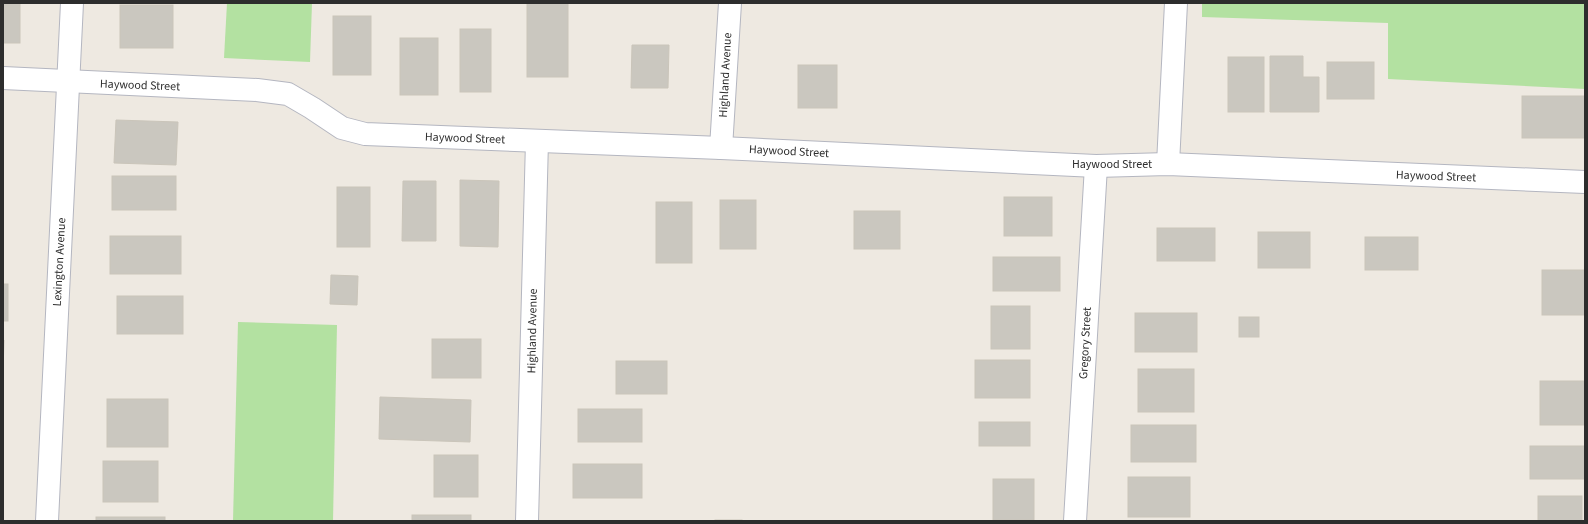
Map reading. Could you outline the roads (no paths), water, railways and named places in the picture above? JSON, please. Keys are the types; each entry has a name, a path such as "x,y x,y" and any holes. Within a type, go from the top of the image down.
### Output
{"street":[{"name":"Lexington Avenue","path":"47,521 72,3"},
{"name":"Highland Avenue","path":"721,148 730,3"},
{"path":"1168,164 1176,3"},
{"name":"Haywood Street","path":"3,78 257,90 288,94 342,128 366,134 721,148 1096,166 1168,164 1585,182"},
{"name":"Highland Avenue","path":"527,521 537,141"},
{"name":"Gregory Street","path":"1075,521 1096,166"}]}
